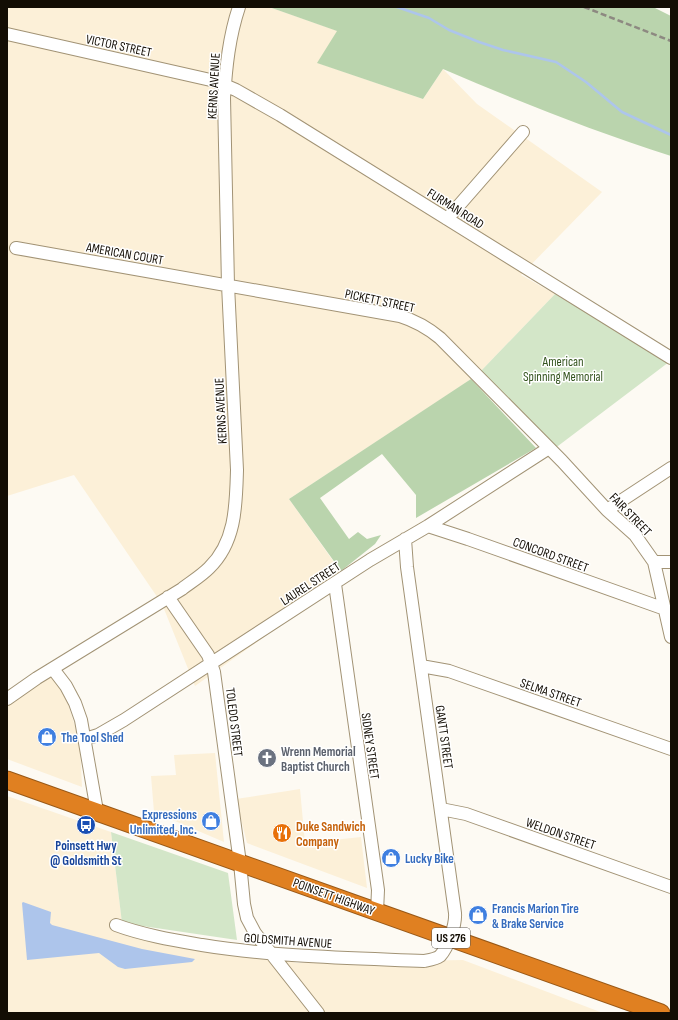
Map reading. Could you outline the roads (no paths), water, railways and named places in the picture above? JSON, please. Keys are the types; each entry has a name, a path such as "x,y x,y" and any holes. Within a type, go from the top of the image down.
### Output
{"highway":[{"name":"POINSETT HIGHWAY","path":"7,780 661,1013"}],"street":[{"name":"KERNS AVENUE","path":"7,699 201,575 215,562 227,542 234,520 237,470 228,285 225,72 239,7"},
{"name":"VICTOR STREET","path":"7,34 215,81 225,85"},
{"name":"FURMAN ROAD","path":"225,85 247,95 280,115 671,358"},
{"path":"447,219 523,132"},
{"name":"AMERICAN COURT","path":"16,248 228,285"},
{"name":"PICKETT STREET","path":"228,285 400,316 419,323 440,338 549,448"},
{"name":"FAIR STREET","path":"549,448 607,510 635,535 654,562 671,637"},
{"name":"LAUREL STREET","path":"85,739 98,735 124,720 377,556 428,526 549,448"},
{"path":"607,510 671,468"},
{"name":"CONCORD STREET","path":"428,526 665,609"},
{"name":"GANTT STREET","path":"405,540 407,567 456,920 450,938"},
{"path":"654,562 671,562"},
{"name":"SIDNEY STREET","path":"335,584 378,890 377,912"},
{"name":"TOLEDO STREET","path":"168,597 212,663 247,918 255,933 318,1013"},
{"name":"SELMA STREET","path":"421,666 449,671 671,749"},
{"path":"53,669 66,686 75,703 81,720 97,811"},
{"name":"WELDON STREET","path":"441,809 466,814 671,887"},
{"name":"GOLDSMITH AVENUE","path":"116,925 179,941 241,951 326,958 429,960 439,956 450,938"}],"water":[{"path":"23,902 51,912 50,923 52,925 142,949 195,959 192,962 125,969 118,967 99,953 27,960"}],"waterway":[{"path":"397,7 429,18 449,30 479,42 503,50 556,62 586,82 622,112 671,135"}],"railway":[{"path":"584,7 671,41"}],"place":[{"name":"The Tool Shed","path":"47,737"},
{"name":"Wrenn Memorial Baptist Church","path":"267,758"},
{"name":"Expressions Unlimited, Inc.","path":"211,821"},
{"name":"Poinsett Hwy @ Goldsmith St","path":"86,825"},
{"name":"Duke Sandwich Company","path":"282,833"},
{"name":"Lucky Bike","path":"391,858"},
{"name":"Francis Marion Tire & Brake Service","path":"478,915"}],"park label":[{"name":"American Spinning Memorial","path":"563,368"}]}
